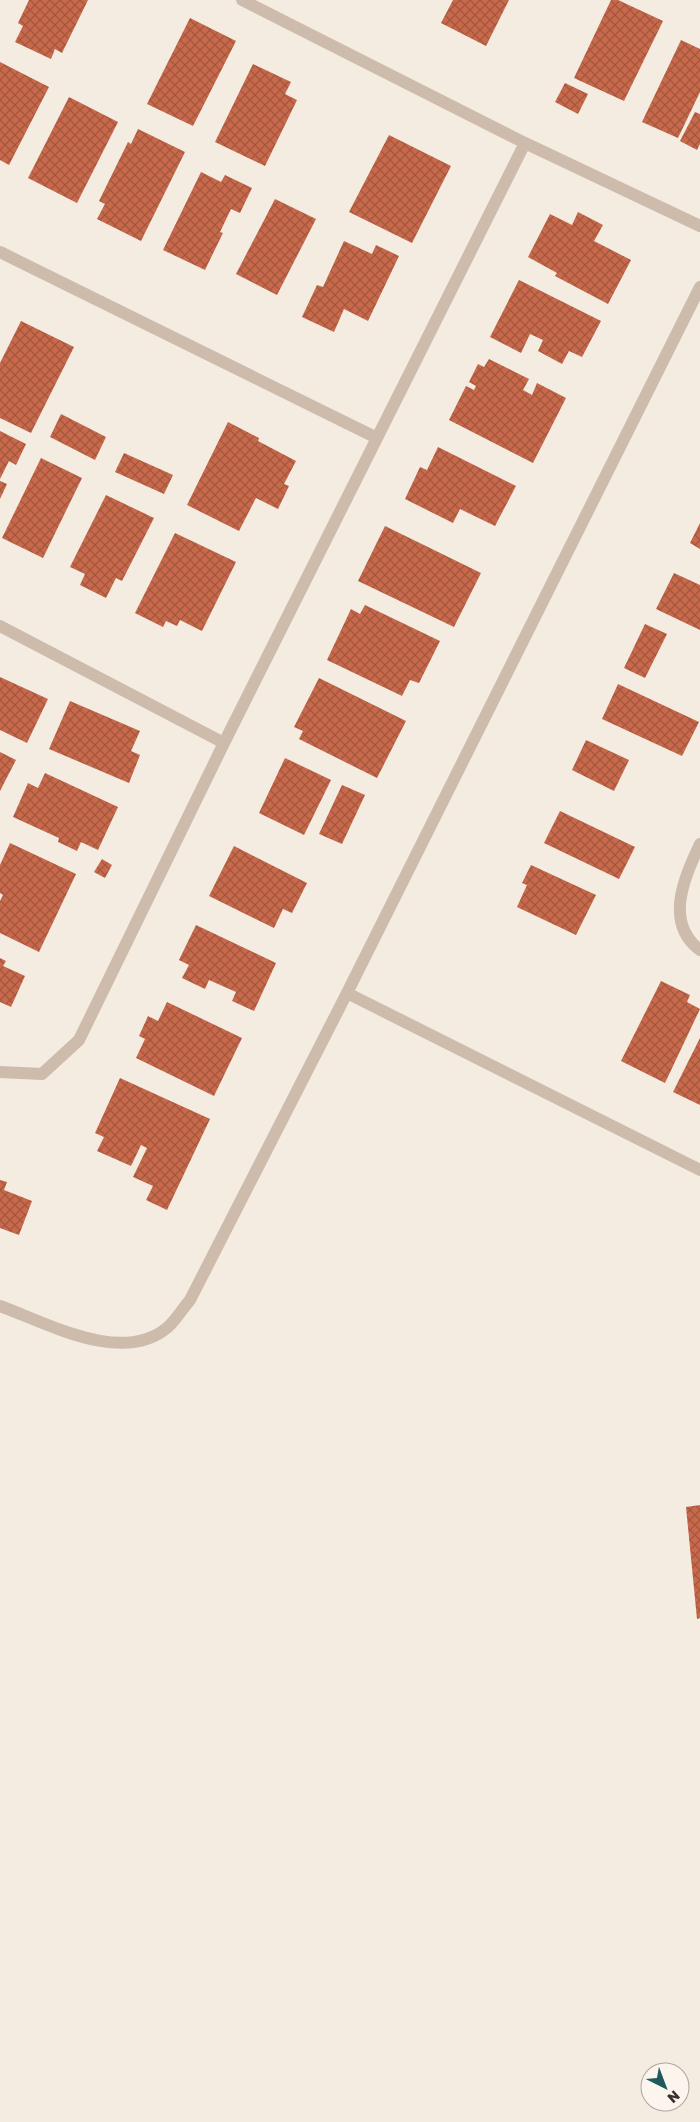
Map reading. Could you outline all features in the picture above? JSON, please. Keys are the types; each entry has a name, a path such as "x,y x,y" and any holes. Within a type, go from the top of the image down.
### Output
{"street":[{"path":"242,0 526,143 700,226"},
{"path":"0,1072 42,1074 79,1040 224,743 526,143"},
{"path":"0,252 377,438"},
{"path":"0,1306 90,1339 118,1344 144,1342 168,1327 190,1300 347,993 700,287"},
{"path":"0,626 224,743"},
{"path":"700,844 687,870 679,901 681,926 700,950"},
{"path":"347,993 700,1170"}],"building":[{"path":"29,0 88,0 62,53 55,49 51,59 15,42 23,26 18,23"},
{"path":"453,0 509,0 486,46 441,23"},
{"path":"611,0 618,0 663,21 624,101 574,78"},
{"path":"190,18 236,41 193,126 147,104"},
{"path":"681,40 700,49 700,92 678,138 642,122"},
{"path":"0,62 49,87 9,165 0,160"},
{"path":"253,64 291,82 285,94 297,100 265,166 215,142"},
{"path":"565,83 588,94 578,114 555,102"},
{"path":"69,97 118,122 77,203 28,178"},
{"path":"695,112 700,114 700,144 697,150 680,141"},
{"path":"138,129 185,152 141,241 97,219 105,204 99,201 128,142 131,144"},
{"path":"389,135 451,166 412,243 349,212"},
{"path":"201,172 221,182 225,175 252,188 240,213 231,209 220,232 223,233 205,270 163,250"},
{"path":"275,199 316,219 277,295 236,274"},
{"path":"578,212 603,225 594,241 631,260 608,304 555,276 557,273 528,257 550,214 572,225"},
{"path":"344,241 372,254 376,245 399,256 368,321 344,309 334,332 302,317 317,285 323,287"},
{"path":"519,280 601,321 582,357 569,351 562,364 538,351 543,340 530,334 521,353 490,337"},
{"path":"21,321 74,347 31,433 0,418 0,363"},
{"path":"489,359 529,379 523,390 532,395 537,383 566,398 533,463 449,420 466,386 474,390 476,386 469,382 478,364 484,367"},
{"path":"61,414 106,437 95,460 50,437"},
{"path":"228,422 259,438 258,441 296,461 284,484 289,486 278,509 256,498 239,531 187,505"},
{"path":"0,431 26,444 16,465 9,461 0,479"},
{"path":"438,447 516,486 495,526 460,509 453,523 405,499 420,467 427,470"},
{"path":"124,453 173,475 164,494 115,472"},
{"path":"41,458 82,478 43,558 2,538"},
{"path":"0,481 7,484 0,499"},
{"path":"106,495 154,518 122,581 116,578 106,598 80,585 85,574 70,567"},
{"path":"700,523 700,549 690,543"},
{"path":"385,526 481,573 454,627 358,581"},
{"path":"175,533 236,562 202,631 180,620 177,626 166,621 163,627 135,613"},
{"path":"674,573 700,585 700,630 656,609"},
{"path":"365,605 440,641 419,683 410,680 402,696 327,660 351,609 360,614"},
{"path":"645,624 667,634 645,678 624,668"},
{"path":"0,677 48,699 27,743 0,730"},
{"path":"319,678 406,721 377,778 299,739 303,731 294,727"},
{"path":"618,684 699,722 682,756 602,719"},
{"path":"70,701 140,731 131,751 140,755 129,783 49,749"},
{"path":"586,740 629,760 614,791 572,770"},
{"path":"0,752 16,760 0,791"},
{"path":"285,758 331,780 304,835 259,813"},
{"path":"45,773 118,807 98,850 81,842 77,851 58,842 59,838 13,817 28,783 38,788"},
{"path":"342,785 365,795 342,844 319,834"},
{"path":"560,811 635,847 619,879 544,843"},
{"path":"10,843 76,874 39,952 0,933 0,901 3,895 0,893 0,865"},
{"path":"234,846 307,883 292,913 283,909 274,928 209,896"},
{"path":"102,859 112,865 105,878 94,872"},
{"path":"531,865 596,895 576,935 517,907 527,885 522,883"},
{"path":"196,925 276,963 254,1011 232,1001 236,992 209,980 205,989 182,978 189,965 179,960"},
{"path":"0,958 6,961 3,966 25,976 11,1007 0,1002"},
{"path":"661,981 690,995 687,1002 700,1009 665,1083 621,1061"},
{"path":"167,1002 242,1038 214,1096 136,1058 145,1039 139,1036 148,1016 158,1021"},
{"path":"700,1038 700,1105 673,1092"},
{"path":"120,1078 210,1119 167,1210 146,1200 153,1186 133,1177 147,1148 141,1145 131,1166 97,1151 104,1137 95,1133"},
{"path":"0,1180 7,1182 4,1190 32,1201 19,1235 0,1228"},
{"path":"700,1505 700,1618 697,1619 686,1507"}]}
